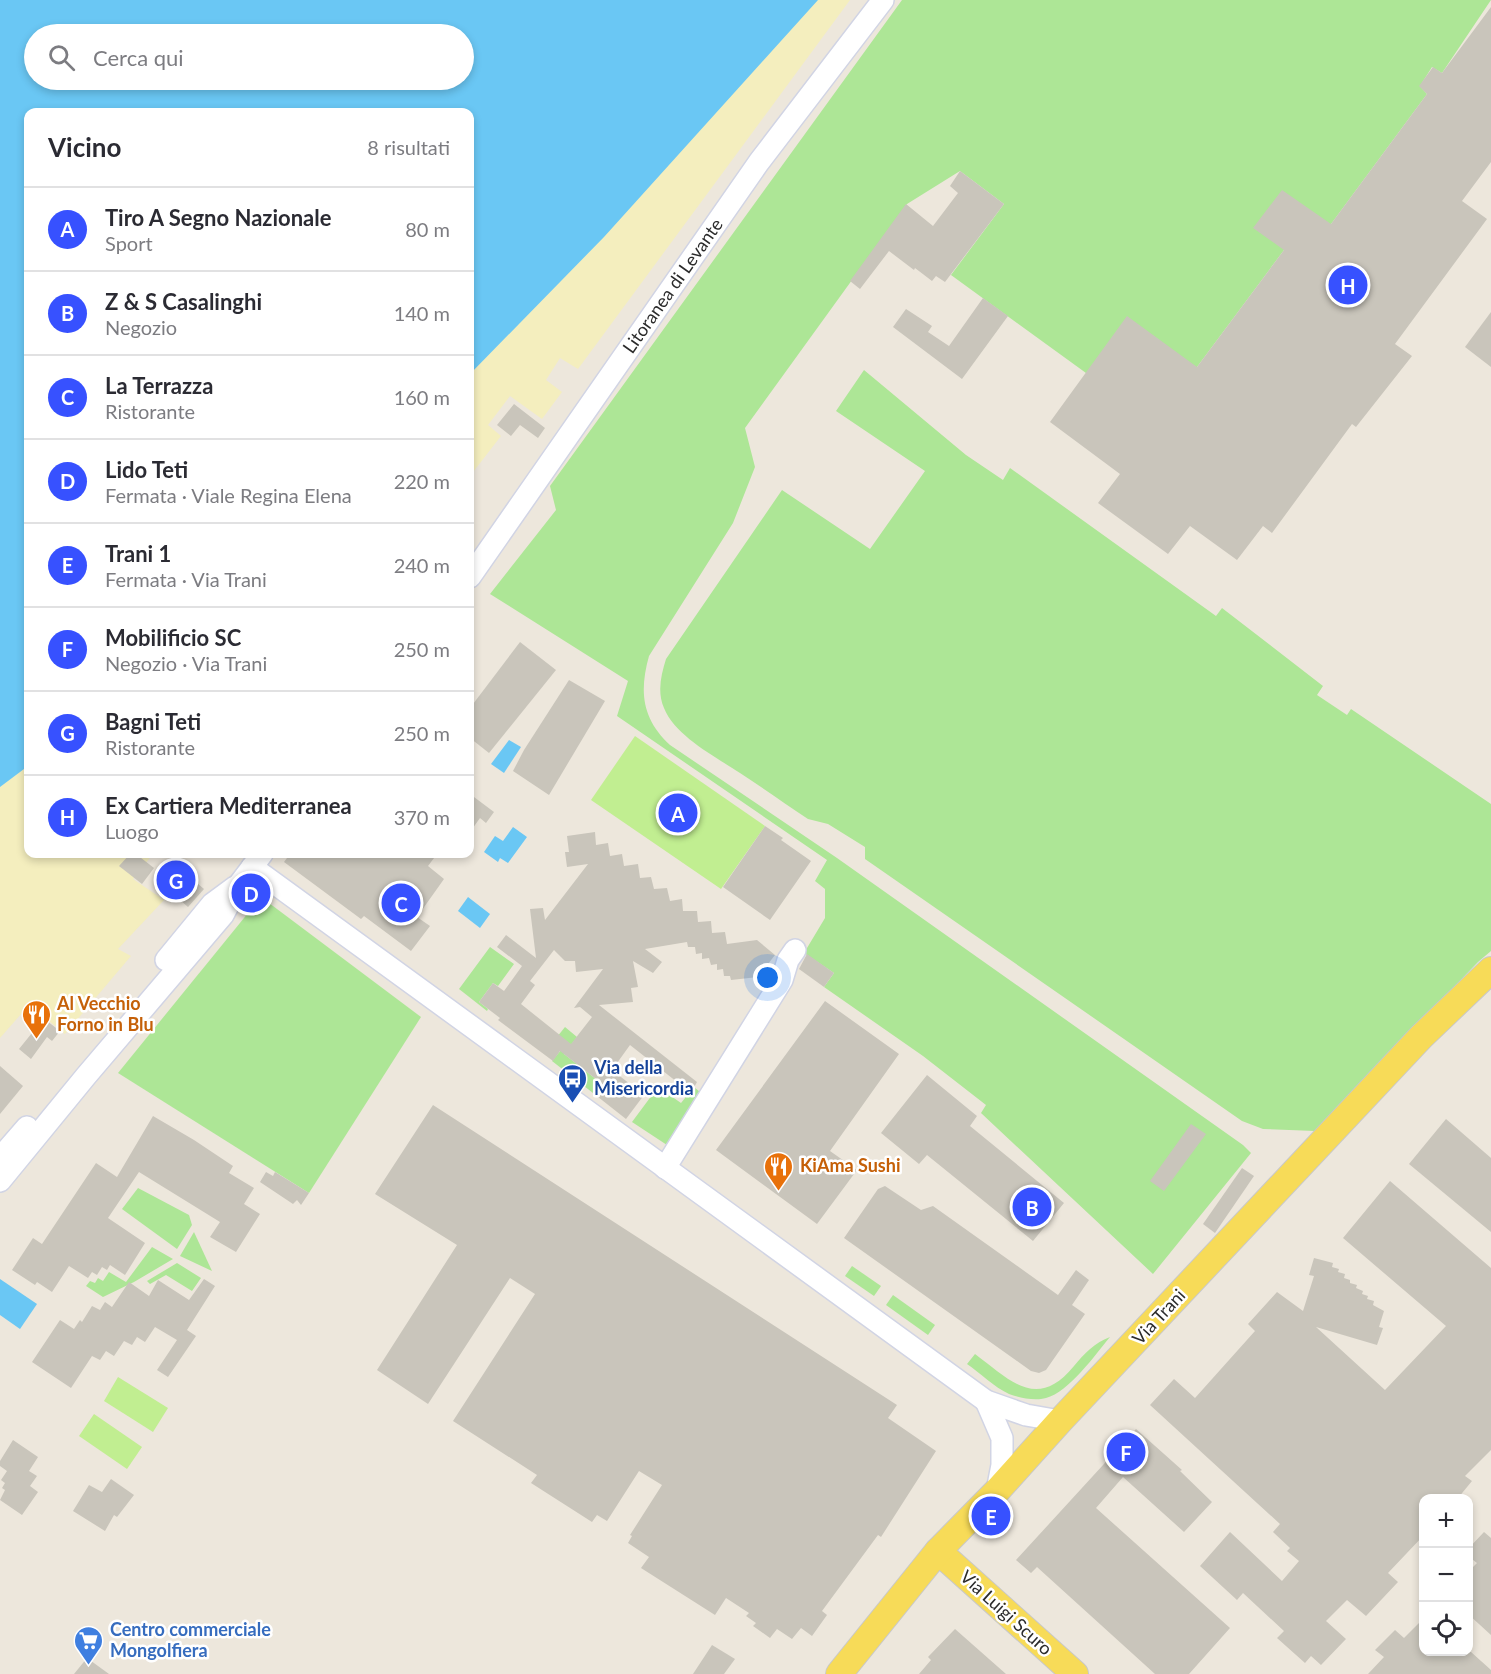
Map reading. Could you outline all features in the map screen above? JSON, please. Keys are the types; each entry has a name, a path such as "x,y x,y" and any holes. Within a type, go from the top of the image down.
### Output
{"main road":[{"name":"Via Trani","path":"839,1674 938,1551 997,1491 1421,1037 1491,970"},
{"name":"Via Luigi Scuro","path":"938,1551 1075,1674"}],"street":[{"name":"Litoranea di Levante","path":"474,571 759,162 883,0"},
{"path":"0,1181 55,1105 212,904 251,868 986,1401 1026,1415 1060,1421"},
{"path":"665,1168 782,980 788,960 795,950"},
{"path":"0,1158 55,1105"},
{"path":"986,1401 1002,1438 1002,1466 997,1491"}],"green space":[{"path":"902,0 1491,0 1442,73 1432,67 1420,86 1427,94 1303,262 1284,250 1197,367 1086,373 951,275 1004,204 960,171 907,204 745,428 755,467 733,523 649,656 644,681 645,704 654,725 670,745 837,858 1243,1145 1251,1153 1153,1274 981,1113 986,1105 923,1056 824,987 834,973 804,953 825,918 825,889 815,881 827,860 617,716 628,681 490,594 556,510 550,486"},
{"path":"864,370 966,455 1003,480 1010,468 1216,616 1222,608 1323,686 1317,695 1347,715 1351,709 1491,804 1491,951 1315,1131 1263,1129 1242,1121 865,859 865,847 828,824 808,819 697,745 669,718 660,690 666,659 782,490 870,549 925,471 836,411"},
{"path":"635,736 765,826 721,889 591,800"},
{"path":"261,897 421,1017 309,1193 118,1073"},
{"path":"490,947 514,964 498,986 493,983 479,1002 488,1009 487,1011 459,989"},
{"path":"565,1027 577,1037 564,1054 601,1083 593,1093 552,1061 566,1044 557,1037"},
{"path":"658,1087 681,1103 694,1087 700,1092 667,1145 632,1122"},
{"path":"138,1188 189,1215 192,1225 177,1249 122,1209"},
{"path":"194,1232 212,1271 180,1256"},
{"path":"152,1247 173,1259 103,1297 86,1286 90,1281 95,1283 98,1278 103,1281 109,1272 126,1282"},
{"path":"177,1263 201,1278 192,1291 166,1275 150,1284 147,1281"},
{"path":"852,1266 881,1286 874,1296 845,1276"},
{"path":"893,1295 935,1325 928,1335 886,1305"},
{"path":"1110,1337 1072,1381 1055,1394 1042,1399 1028,1399 1009,1394 967,1364 975,1354 1012,1382 1036,1389 1048,1387 1061,1380 1090,1349"},
{"path":"118,1377 168,1408 153,1432 104,1401"},
{"path":"94,1414 142,1447 127,1469 79,1436"}],"sand":[{"path":"808,0 850,0 578,369 560,358 546,380 562,392 542,419 510,396 488,425 501,436 474,471 474,358"},
{"path":"24,765 24,858 150,858 133,879 164,900 118,949 131,956 65,1034 29,1005 0,1038 0,785"}],"water":[{"path":"0,0 818,0 604,237 474,370 474,108 24,108 24,769 0,787"},
{"path":"509,740 521,747 504,773 491,764"},
{"path":"513,827 527,837 508,863 500,858 498,862 484,852 495,836 503,841"},
{"path":"468,897 490,914 480,928 458,911"},
{"path":"0,1279 37,1304 20,1329 0,1315"}],"building":[{"path":"1491,7 1491,162 1462,201 1487,219 1395,344 1412,356 1356,427 1352,424 1272,533 1263,526 1237,560 1190,526 1168,554 1098,503 1120,474 1050,422 1127,316 1197,367 1284,250 1253,228 1282,190 1331,224 1427,94 1419,86 1433,67 1442,73"},
{"path":"960,171 1004,204 945,282 936,276 932,281 889,251 860,289 850,281 906,204 933,226 958,193 950,186"},
{"path":"983,298 1008,316 962,379 893,327 906,309 932,326 928,332 949,346"},
{"path":"1491,312 1491,367 1465,347"},
{"path":"514,404 545,428 538,438 520,425 511,436 497,425"},
{"path":"520,642 556,670 489,753 474,741 474,703"},
{"path":"569,680 605,701 549,795 513,771"},
{"path":"474,797 494,812 486,823 480,818 474,826"},
{"path":"765,826 811,861 770,920 723,887"},
{"path":"595,832 596,845 608,843 610,856 622,854 624,866 638,864 640,878 651,877 654,889 667,888 670,901 682,899 683,911 697,911 698,922 711,921 712,933 725,932 727,944 757,940 775,955 758,977 731,980 730,976 724,976 723,969 717,970 717,964 711,965 709,958 702,959 702,953 696,954 695,947 688,947 687,942 645,949 662,962 653,973 633,961 638,987 631,988 633,1002 599,1005 697,1082 691,1093 630,1045 612,1070 644,1095 626,1119 593,1093 601,1083 560,1051 553,1061 498,1020 500,1018 479,1002 493,983 504,991 522,966 497,947 506,935 536,958 530,909 543,908 545,920 588,864 567,867 565,852 569,852 567,836","holes":["554,950 565,961 575,961 576,972 603,969 574,1008 580,1007 592,1017 571,1044 521,1004 535,985 530,981"]},
{"path":"126,858 141,858 154,868 142,884 119,866"},
{"path":"287,858 434,858 428,866 444,879 417,917 430,926 411,951 364,916 361,919 284,862"},
{"path":"173,863 204,889 188,907 158,881"},
{"path":"807,954 834,973 824,987 799,969"},
{"path":"825,1001 899,1054 830,1151 857,1170 817,1224 716,1150"},
{"path":"30,1008 60,1031 52,1041 47,1037 31,1059 19,1049 36,1028 23,1017"},
{"path":"0,1066 23,1086 0,1114"},
{"path":"927,1075 977,1116 970,1126 1064,1203 1033,1241 927,1155 919,1164 881,1133"},
{"path":"433,1105 897,1405 888,1418 936,1451 881,1537 878,1535 822,1611 827,1615 812,1636 801,1628 792,1639 777,1629 770,1638 753,1626 756,1623 746,1616 749,1613 726,1598 715,1615 641,1568 649,1557 628,1543 632,1536 630,1535 662,1485 639,1471 607,1521 597,1515 592,1522 531,1483 537,1475 453,1421 535,1294 510,1278 428,1404 377,1370 457,1245 375,1194"},
{"path":"153,1116 233,1166 229,1173 254,1188 244,1204 260,1214 236,1252 210,1237 220,1222 139,1172 108,1218 145,1243 125,1275 110,1265 107,1270 102,1267 97,1275 92,1272 88,1278 69,1266 52,1292 37,1282 35,1285 12,1270 33,1238 42,1244 96,1163 117,1177"},
{"path":"1446,1119 1491,1158 1491,1232 1409,1164"},
{"path":"1191,1124 1206,1134 1164,1191 1150,1181"},
{"path":"1242,1168 1254,1176 1215,1233 1203,1224"},
{"path":"266,1172 273,1176 275,1172 309,1193 301,1205 297,1200 293,1204 260,1182"},
{"path":"1390,1181 1491,1268 1491,1450 1465,1476 1472,1481 1461,1494 1419,1494 1419,1540 1388,1573 1398,1582 1366,1616 1347,1600 1326,1621 1346,1639 1321,1665 1311,1656 1305,1663 1277,1638 1284,1631 1243,1593 1237,1600 1200,1566 1230,1532 1282,1581 1299,1561 1287,1551 1290,1548 1273,1532 1280,1524 1150,1405 1174,1379 1195,1398 1255,1331 1248,1324 1277,1292 1303,1311 1314,1276 1309,1275 1314,1258 1333,1263 1332,1267 1345,1274 1344,1278 1357,1285 1356,1288 1363,1291 1362,1294 1368,1296 1367,1299 1374,1301 1373,1305 1384,1311 1379,1327 1383,1328 1377,1345 1316,1327 1385,1390 1446,1326 1343,1238"},
{"path":"885,1186 921,1210 933,1206 1058,1295 1076,1270 1089,1280 1072,1305 1085,1314 1046,1370 1039,1373 1031,1371 844,1238 878,1189"},
{"path":"204,1279 215,1286 187,1330 196,1336 168,1377 157,1370 177,1340 155,1327 145,1342 137,1337 132,1345 124,1341 114,1356 106,1351 100,1360 92,1356 71,1388 32,1362 60,1320 74,1329 80,1320 82,1322 92,1306 100,1310 105,1302 112,1307 129,1282 149,1296 158,1280 189,1300"},
{"path":"1136,1429 1182,1470 1180,1471 1212,1502 1184,1532 1123,1477 1096,1508 1230,1628 1189,1674 1155,1674 1037,1567 1031,1573 1016,1560"},
{"path":"13,1440 38,1457 29,1471 37,1476 30,1486 38,1492 22,1515 0,1500 5,1490 2,1488 5,1483 1,1480 7,1471 0,1466 0,1461"},
{"path":"111,1479 134,1495 117,1517 114,1515 105,1531 73,1511 89,1485 102,1492"},
{"path":"1484,1532 1491,1538 1491,1635 1473,1619 1473,1567 1477,1563 1473,1560 1473,1544"},
{"path":"1419,1623 1419,1656 1473,1656 1473,1654 1491,1670 1491,1674 1368,1674 1384,1657 1375,1650 1395,1630 1404,1638"},
{"path":"955,1629 1006,1674 919,1674 931,1660 928,1657"},
{"path":"712,1645 735,1659 724,1674 693,1674"},
{"name":"Centro commerciale Mongolfiera","path":"87,1658 109,1674 74,1674"}],"place":[{"name":"Ex Cartiera Mediterranea","path":"1348,285"},
{"name":"Tiro A Segno Nazionale","path":"678,813"},
{"name":"Bagni Teti","path":"176,880"},
{"name":"Lido Teti","path":"251,893"},
{"name":"La Terrazza","path":"401,903"},
{"name":"Al Vecchio Forno in Blu","path":"36,1040"},
{"name":"Via della Misericordia","path":"573,1104"},
{"name":"KiAma Sushi","path":"779,1192"},
{"name":"Z & S Casalinghi","path":"1032,1207"},
{"name":"Mobilificio SC","path":"1126,1452"},
{"name":"Trani 1","path":"991,1516"},
{"name":"Centro commerciale Mongolfiera","path":"89,1666"}]}
